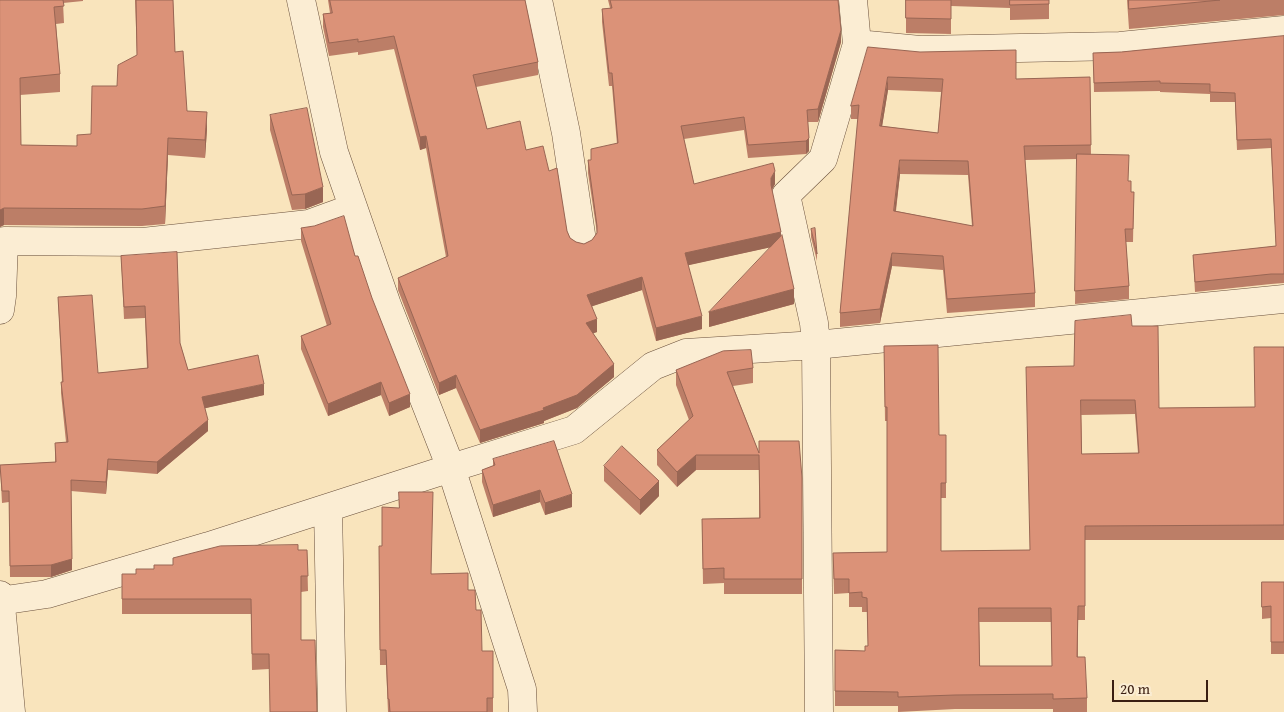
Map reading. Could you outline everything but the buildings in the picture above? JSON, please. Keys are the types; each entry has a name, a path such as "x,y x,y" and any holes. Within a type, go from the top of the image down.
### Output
{"street":[{"path":"301,0 334,152 387,305 451,468 522,689 523,712"},
{"path":"538,0 566,133 582,241"},
{"path":"819,712 816,345 814,323 786,195 823,159 857,44 853,0"},
{"path":"857,44 920,50 1120,46 1284,30"},
{"path":"0,310 2,296 2,241 143,242 309,224 353,208"},
{"path":"12,712 0,599 47,594 210,546 574,430 653,366 686,353 816,345 1284,299"},
{"path":"328,508 332,712"}]}
